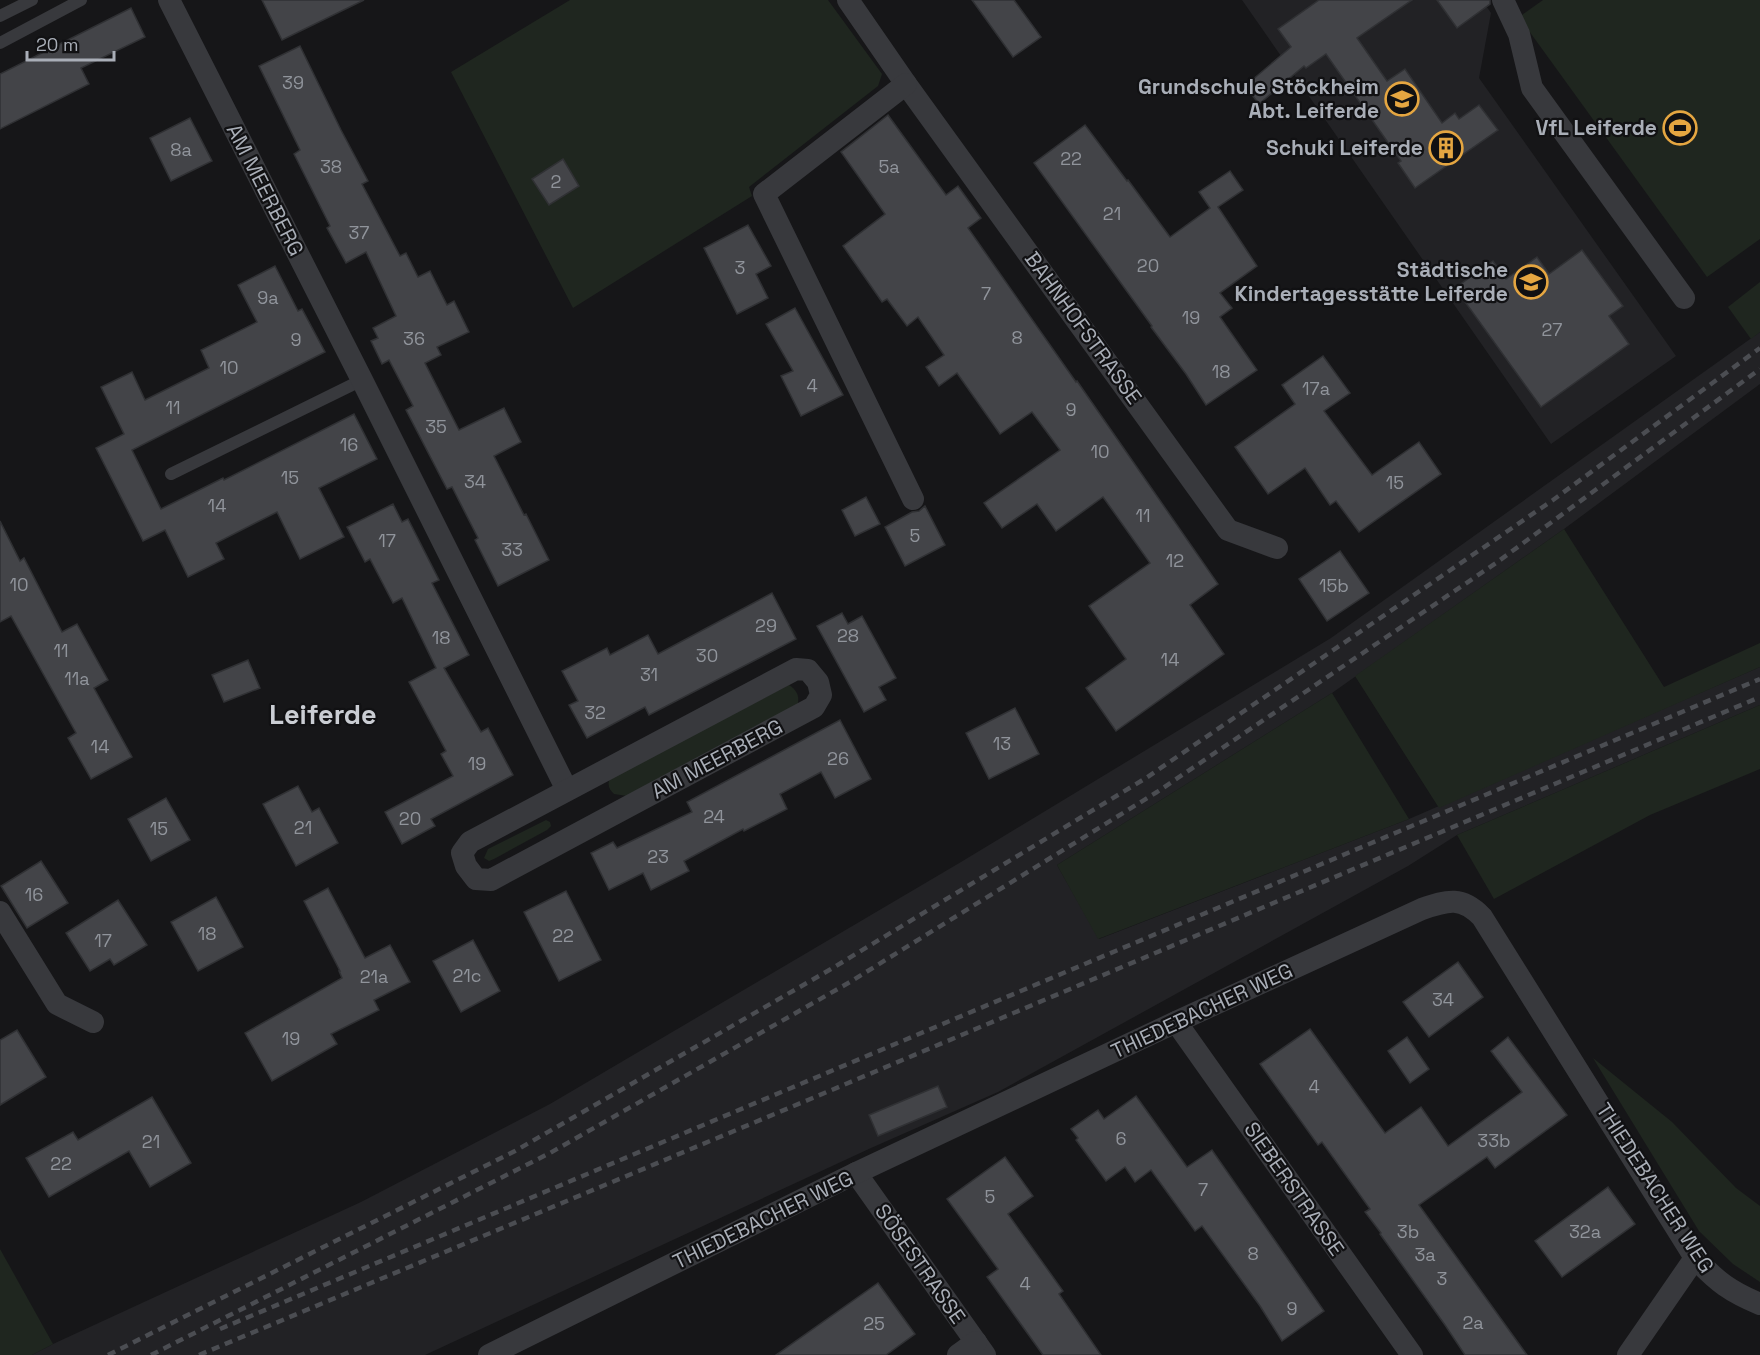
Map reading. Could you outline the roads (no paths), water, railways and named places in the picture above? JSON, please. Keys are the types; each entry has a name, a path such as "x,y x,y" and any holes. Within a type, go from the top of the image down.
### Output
{"street":[{"name":"AM MEERBERG","path":"169,0 567,790"},
{"name":"BAHNHOFSTRASSE","path":"848,0 906,84 1228,530 1277,548"},
{"path":"1503,0 1519,34 1532,88 1684,298"},
{"path":"906,84 764,194 913,499"},
{"name":"AM MEERBERG","path":"796,669 808,670 818,682 821,695 814,707 491,880 476,879 466,866 462,853 470,842 567,790 796,669"},
{"name":"THIEDEBACHER WEG","path":"489,1355 856,1173 1422,909 1447,902 1467,904 1482,917 1695,1258 1715,1279 1760,1305"},
{"path":"0,912 57,1004 93,1022"},
{"name":"SIEBERSTRASSE","path":"1176,1022 1412,1355"},
{"name":"SÖSESTRASSE","path":"856,1173 973,1351"},
{"path":"1628,1355 1695,1258"}],"lane":[{"path":"0,16 32,0"},
{"path":"0,43 81,0"},
{"path":"171,474 362,380"}],"railway":[{"path":"108,1355 515,1151 831,969 1146,778 1553,500 1760,348"},
{"path":"151,1355 550,1153 850,982 1157,792 1496,563 1760,369"},
{"path":"220,1329 1760,679"},
{"path":"199,1355 1760,697"}],"place":[{"name":"Grundschule Stöckheim Abt. Leiferde","path":"1402,99"},
{"name":"VfL Leiferde","path":"1680,128"},
{"name":"Schuki Leiferde","path":"1446,148"},
{"name":"Städtische Kindertagesstätte Leiferde","path":"1531,282"}],"district":[{"name":"Leiferde","path":"323,715"}]}
